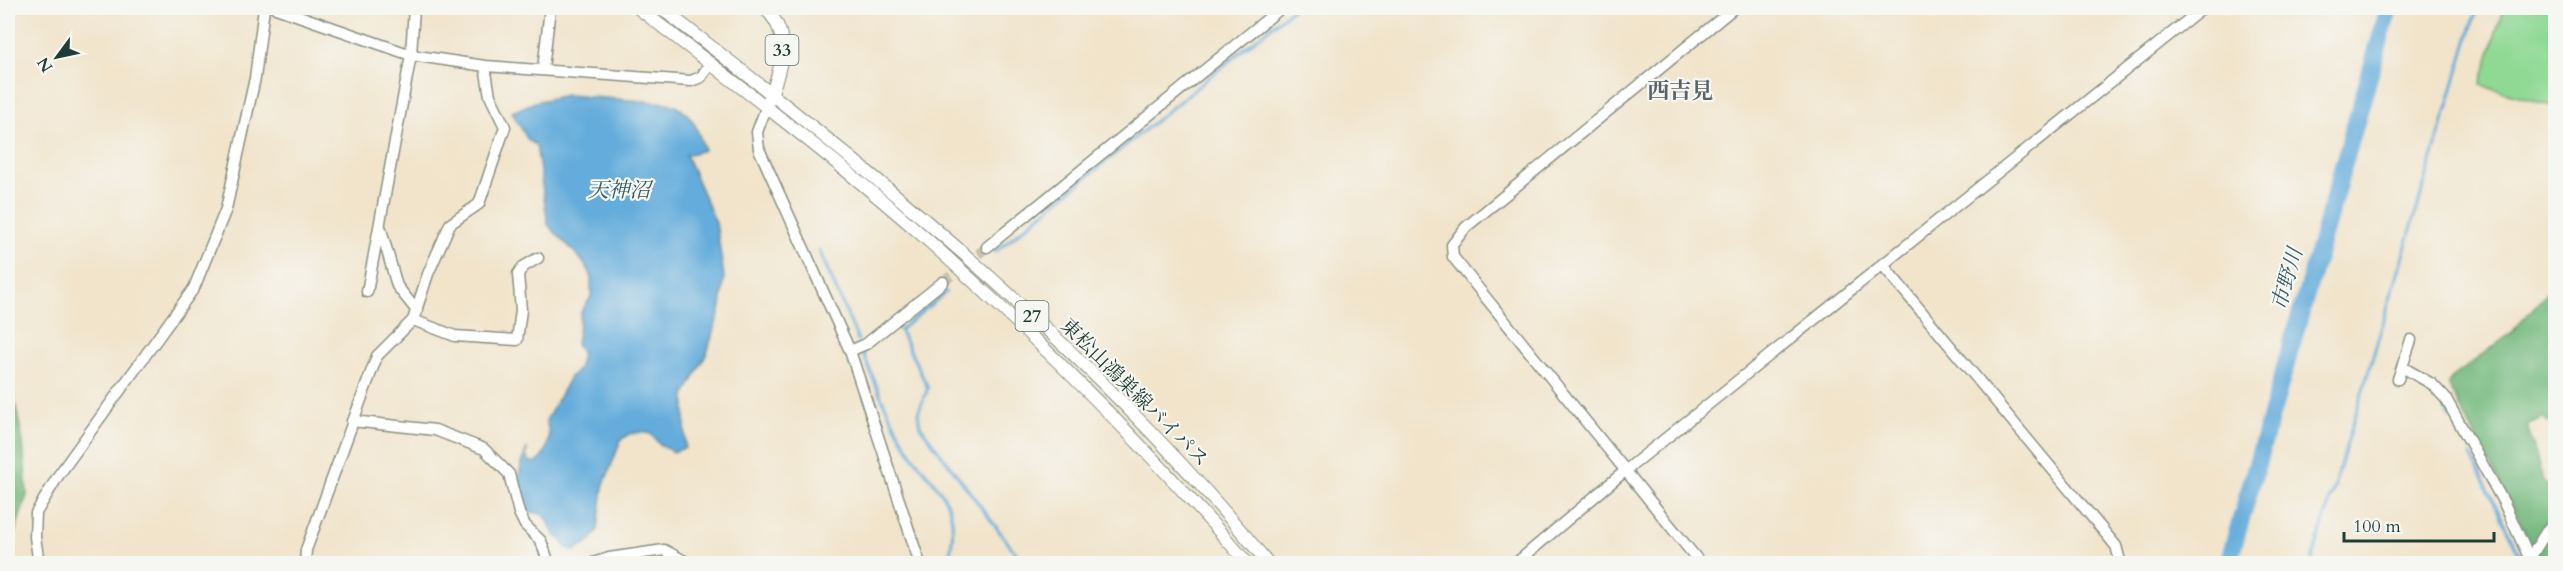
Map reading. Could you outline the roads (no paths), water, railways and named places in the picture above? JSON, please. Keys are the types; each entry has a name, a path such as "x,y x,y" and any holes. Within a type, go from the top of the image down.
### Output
{"main road":[{"name":"27","path":"638,8 766,108"},
{"name":"27","path":"661,8 771,96"},
{"name":"33","path":"764,8 772,15 782,37 783,61 766,108"},
{"name":"東松山鴻巣線バイパス","path":"771,96 849,155 986,272 1141,423 1269,564"},
{"name":"東松山鴻巣線バイパス","path":"766,108 920,233 1018,322 1186,493 1248,564"}],"street":[{"path":"39,564 35,537 36,513 58,476 194,288 226,209 255,78 264,8"},
{"path":"276,8 411,55 485,66 691,81 701,77 710,64"},
{"path":"367,292 411,55 414,8"},
{"path":"543,69 550,8"},
{"path":"987,247 1281,8"},
{"path":"1701,564 1453,257 1452,245 1466,227 1734,8"},
{"path":"1515,564 1882,264 2203,8"},
{"path":"305,564 306,550 377,356 415,315 428,274 450,224 479,204 505,127 490,96 485,66"},
{"path":"766,108 757,132 759,149 849,351 920,564"},
{"path":"379,222 397,286 415,315 455,336 517,340 521,310 518,274 523,267 538,258"},
{"path":"1882,264 2116,546 2119,557 2117,564"},
{"path":"849,351 866,344 943,282"},
{"path":"2398,379 2411,340"},
{"path":"2402,367 2432,384 2446,399 2504,503 2531,561"},
{"path":"352,421 435,430 484,449 509,474 519,513 525,525 541,541 549,564"},
{"path":"2531,561 2548,529 2556,524"},
{"path":"590,564 609,558 664,550 690,564"}],"water":[{"name":"天神沼","path":"566,95 668,103 689,115 704,150 686,155 716,223 724,277 721,307 707,353 685,395 685,448 673,452 660,445 651,434 642,432 629,434 621,440 603,487 598,529 591,540 574,551 565,547 543,515 526,512 520,496 519,480 527,448 526,457 529,461 536,463 543,455 549,438 546,421 570,377 578,370 582,354 576,344 581,312 591,297 591,279 589,270 579,257 548,225 536,145 528,140 512,112 535,102"}],"waterway":[{"path":"995,252 1294,8"},
{"name":"市野川","path":"2228,564 2389,8"},
{"path":"2311,564 2477,8"},
{"path":"819,250 858,340"},
{"path":"946,292 900,330 928,388 918,413 920,426 1024,564"},
{"path":"863,353 903,441 943,495 949,508 952,532 947,564"},
{"path":"2410,378 2438,398 2450,417"},
{"path":"2471,455 2524,564"}],"tunnel":[{"path":"943,282 987,247"}],"district":[{"name":"西吉見","path":"1680,90"}]}
